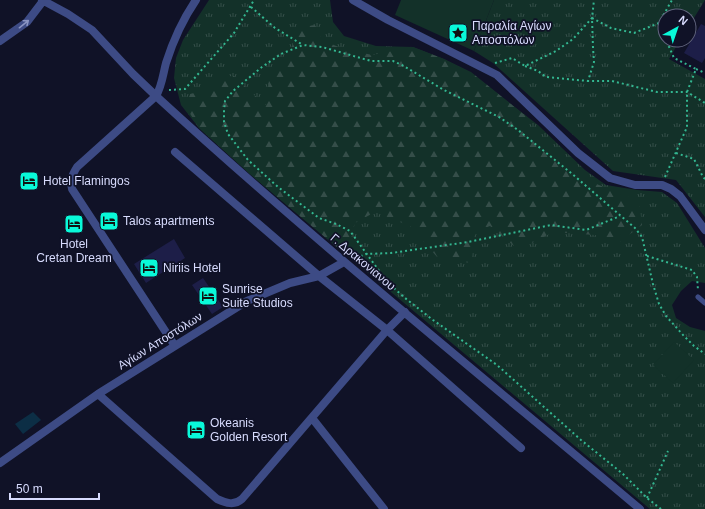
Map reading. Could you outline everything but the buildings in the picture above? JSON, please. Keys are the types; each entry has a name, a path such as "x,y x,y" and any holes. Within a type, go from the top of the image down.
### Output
{"street":[{"path":"175,346 72,189 71,181 72,173 77,166 158,93 171,48 196,0"},
{"path":"353,0 388,20 497,75 578,152 610,178 635,185 662,185 671,189 680,196 705,230"},
{"path":"0,41 27,22 42,1"},
{"name":"Γ. Δρακονιανου","path":"42,1 68,14 92,30 133,74 158,93 211,146 344,262 640,509"},
{"path":"175,152 319,276 387,330 521,448"},
{"name":"Αγίων Αποστόλων","path":"0,463 98,394 247,301 290,283 319,276 344,262"},
{"path":"98,394 217,499 225,503 237,503 387,330 405,312"},
{"path":"312,418 384,509"}],"lane":[{"path":"698,297 705,303"}],"path":[{"path":"158,93 185,89 234,33 254,0"},
{"path":"588,81 594,62 592,18 594,0"},
{"path":"251,7 275,28 303,45 322,47 371,60 393,61 444,90 499,117 518,130 635,228 642,238 659,304 666,316 684,336 705,354"},
{"path":"525,66 556,51 573,39 592,18"},
{"path":"592,18 611,28 634,33 657,24"},
{"path":"303,45 281,54 262,67 233,91 225,101 224,122 228,134 248,160 319,218 350,231 388,282 405,298 433,320 497,365 576,435 623,474 661,509"},
{"path":"669,48 674,58 705,72"},
{"path":"481,67 512,58 525,66 538,71 546,77 588,81 612,81 657,92 687,92 705,103"},
{"path":"662,185 687,126 687,92 696,69"},
{"path":"676,153 694,159 705,179"},
{"path":"344,262 366,254 391,253 468,242 551,225 586,230 620,216"},
{"path":"647,256 692,270 697,277 698,297"},
{"path":"648,498 668,451"}],"green space":[{"path":"209,0 330,0 333,22 344,36 376,46 413,47 444,59 471,73 538,125 585,170 606,185 662,192 677,203 705,248 705,283 692,281 681,291 672,305 676,318 690,327 705,331 705,509 650,509 250,174 199,128 181,105 174,78 176,58 183,40"},
{"name":"Παραλία Αγίων Αποστόλων","path":"401,0 494,0 474,51 395,15"},
{"path":"494,0 705,0 697,13 697,8 657,8 657,48 675,48 669,59 705,79 705,217 676,180 613,171 493,63 474,51"},
{"path":"315,25 322,40 341,48 372,55 413,47 444,59 471,72 527,117 531,137 573,172 594,183 639,201 642,225 617,244 595,235 553,232 530,244 514,246 490,226 476,231 471,263 438,258 410,226 375,212 355,223 346,255 250,174 199,128 186,107 190,94 210,89 220,77 234,76 266,106 270,71 288,62 293,43 302,27"},
{"path":"674,342 694,360 673,383 653,365"}],"water":[{"path":"33,412 41,420 23,434 15,424"}],"place":[{"name":"Παραλία Αγίων Αποστόλων","path":"458,33"},
{"name":"Hotel Flamingos","path":"29,181"},
{"name":"Talos apartments","path":"109,221"},
{"name":"Hotel Cretan Dream","path":"74,224"},
{"name":"Niriis Hotel","path":"149,268"},
{"name":"Sunrise Suite Studios","path":"208,296"},
{"name":"Okeanis Golden Resort","path":"196,430"}]}
